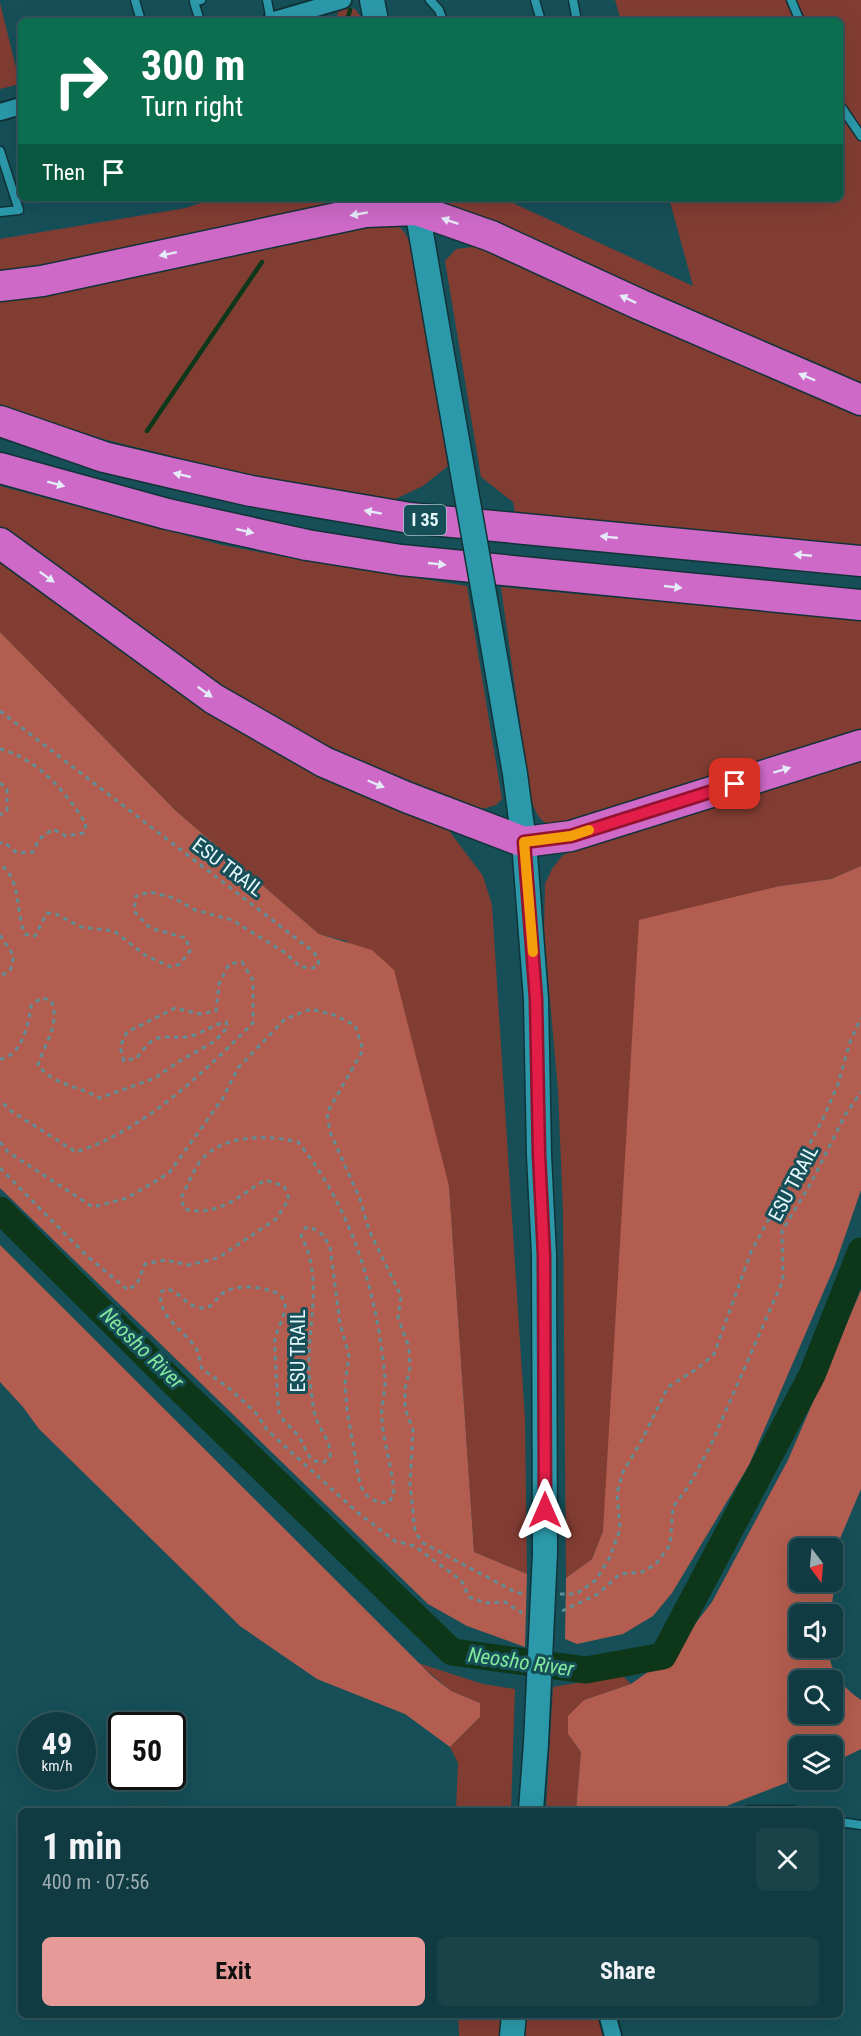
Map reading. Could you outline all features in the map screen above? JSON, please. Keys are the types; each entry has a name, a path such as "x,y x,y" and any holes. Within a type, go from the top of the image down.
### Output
{"highway":[{"path":"0,286 42,281 365,212 416,204 861,400"},
{"name":"I 35","path":"0,421 127,462 252,491 410,518 861,561"},
{"name":"I 35","path":"0,468 179,516 307,545 401,560 861,605"},
{"path":"0,543 214,699 304,750 406,797 524,842 571,836 861,745"}],"main road":[{"path":"372,0 375,18"},
{"path":"416,204 515,774 524,842 536,999 539,1155 544,1255 545,1553 531,1808"},
{"path":"512,2036 513,2018"}],"street":[{"path":"281,18 343,0"},
{"path":"0,112 18,106"},
{"path":"608,2018 613,2036"}],"lane":[{"path":"135,0 140,18"},
{"path":"199,18 194,2 201,0"},
{"path":"267,0 270,18"},
{"path":"430,0 439,9 442,18"},
{"path":"535,0 540,18"},
{"path":"573,0 576,18"},
{"path":"790,0 799,18"},
{"path":"843,109 861,136"},
{"path":"0,151 19,210 0,212"},
{"path":"843,1822 861,1825"}],"path":[{"name":"ESU TRAIL","path":"0,711 310,949 317,956 319,965 314,968 301,967 284,952 232,920 195,910 174,898 150,892 135,896 134,911 150,928 186,938 190,951 180,964 171,967 145,956 114,931 81,927 56,914 47,913 35,936 25,934 20,920 14,884 0,864"},
{"path":"0,749 32,763 57,785 86,824 84,833 66,836 53,829 39,839 33,852 17,854 4,842 0,843"},
{"path":"0,783 7,789 7,811 0,815"},
{"path":"0,935 14,956 10,971 0,976"},
{"path":"0,1059 16,1050 30,1020 31,1006 41,998 51,1000 56,1012 53,1029 38,1065 45,1074 56,1081 86,1090 100,1098 155,1078 177,1062 215,1041 228,1027 226,1022 183,1038 163,1035 146,1044 138,1058 124,1061 120,1047 127,1032 175,1008 200,1014 216,1011 219,984 229,964 242,962 253,980 253,1023 182,1089 104,1143 76,1152 31,1125 0,1100"},
{"path":"0,1142 8,1152 93,1207 127,1198 169,1173 223,1098 238,1068 285,1019 311,1009 334,1015 355,1025 363,1050 327,1113 330,1132 360,1198 369,1230 401,1296 398,1318 409,1347 410,1368 405,1389 405,1408 413,1430 410,1484 415,1532 423,1543 518,1593 529,1593"},
{"name":"ESU TRAIL","path":"552,1594 576,1594 596,1580 610,1557 620,1529 617,1493 623,1472 642,1440 668,1387 698,1368 714,1354 751,1252 822,1121 838,1084 850,1042 861,1018"},
{"name":"ESU TRAIL","path":"554,1616 598,1594 620,1574 642,1572 656,1564 670,1545 674,1507 710,1447 783,1280 782,1232 811,1183 845,1115 861,1092"},
{"name":"ESU TRAIL","path":"0,1168 87,1257 128,1290 137,1284 145,1264 165,1260 188,1265 218,1258 276,1219 289,1199 284,1186 265,1180 226,1206 201,1213 184,1209 181,1198 203,1158 219,1145 239,1141 274,1136 298,1142 331,1189 369,1285 382,1348 385,1383 381,1417 394,1496 387,1503 379,1502 365,1495 360,1484 347,1410 345,1383 350,1356 340,1323 330,1247 323,1235 311,1227 305,1228 301,1236 309,1251 313,1276 309,1371 315,1416 331,1447 330,1457 324,1462 313,1461 299,1437 279,1413 275,1339 285,1317 284,1304 277,1293 267,1289 236,1288 222,1293 213,1304 203,1308 188,1304 173,1290 167,1289 160,1292 164,1312 196,1348 202,1370 229,1388 256,1413 267,1430 357,1512 395,1541 414,1546 461,1580 469,1596 485,1603 505,1602 529,1618"}],"shaded area":[{"path":"615,0 861,0 861,386 447,205 444,201 509,201 693,286 670,201 843,201 843,18 620,18"},
{"path":"0,3 18,76 18,84 0,89"},
{"path":"339,8 355,9 362,18 337,18"},
{"path":"206,201 357,201 0,277 0,239 186,208"},
{"path":"362,222 394,224 404,231 411,248 448,466 423,486 393,500 255,477 107,440 0,407 0,293"},
{"path":"491,245 861,405 861,546 515,513 513,502 481,477 445,261 456,249"},
{"path":"0,486 222,545 467,586 502,799 496,805 472,812 280,730 0,537"},
{"path":"0,561 140,665 266,745 447,828 483,876 492,905 525,1420 527,1574 474,1552 449,1186 347,941 319,934 176,811 0,632"},
{"path":"501,587 861,620 861,741 553,827 537,814 530,795"},
{"path":"0,632 176,811 319,934 372,950 394,970 449,1186 474,1552 527,1574 525,1647 467,1626 428,1604 0,1188"},
{"path":"861,760 861,866 831,879 779,886 603,1531 592,1559 566,1578 563,1212 558,1090 544,932 545,884 552,869 562,856 591,841"},
{"path":"861,866 861,1190 835,1265 749,1465 672,1593 653,1616 623,1634 577,1644 565,1639 566,1578 592,1559 603,1531 639,920 780,886 831,879"},
{"path":"0,1245 432,1676 451,1691 480,1703 480,1717 450,1747 405,1714 317,1679 240,1626 39,1429 0,1382"},
{"path":"861,1290 861,1489 840,1538 789,1538 789,1592 833,1592 832,1604 789,1604 789,1658 830,1658 834,1670 789,1670 789,1724 843,1724 843,1685 861,1700 861,1749 843,1758 843,1736 789,1736 789,1782 721,1808 576,1808 581,1752 568,1734 568,1716 584,1700 631,1684 659,1664 688,1633 712,1602 788,1460"},
{"path":"418,1663 483,1684 515,1689 511,1808 456,1808 458,1763 450,1747 480,1717 480,1703 451,1691"},
{"path":"622,1675 631,1684 584,1700 568,1734 581,1752 576,1808 546,1808 553,1687"},
{"path":"458,2018 502,2018 499,2036 459,2036"},
{"path":"527,2018 600,2018 605,2036 525,2036"}],"waterway":[{"path":"348,18 350,10"},
{"path":"147,431 262,262"},
{"name":"Neosho River","path":"0,1210 184,1393 452,1652 586,1670 663,1656 812,1375 861,1251"}],"slow traffic":[{"path":"533,952 524,842 571,836 589,830"}],"route":[{"path":"545,1510 544,1255 539,1155 536,999 524,842 571,836 735,784"}]}
